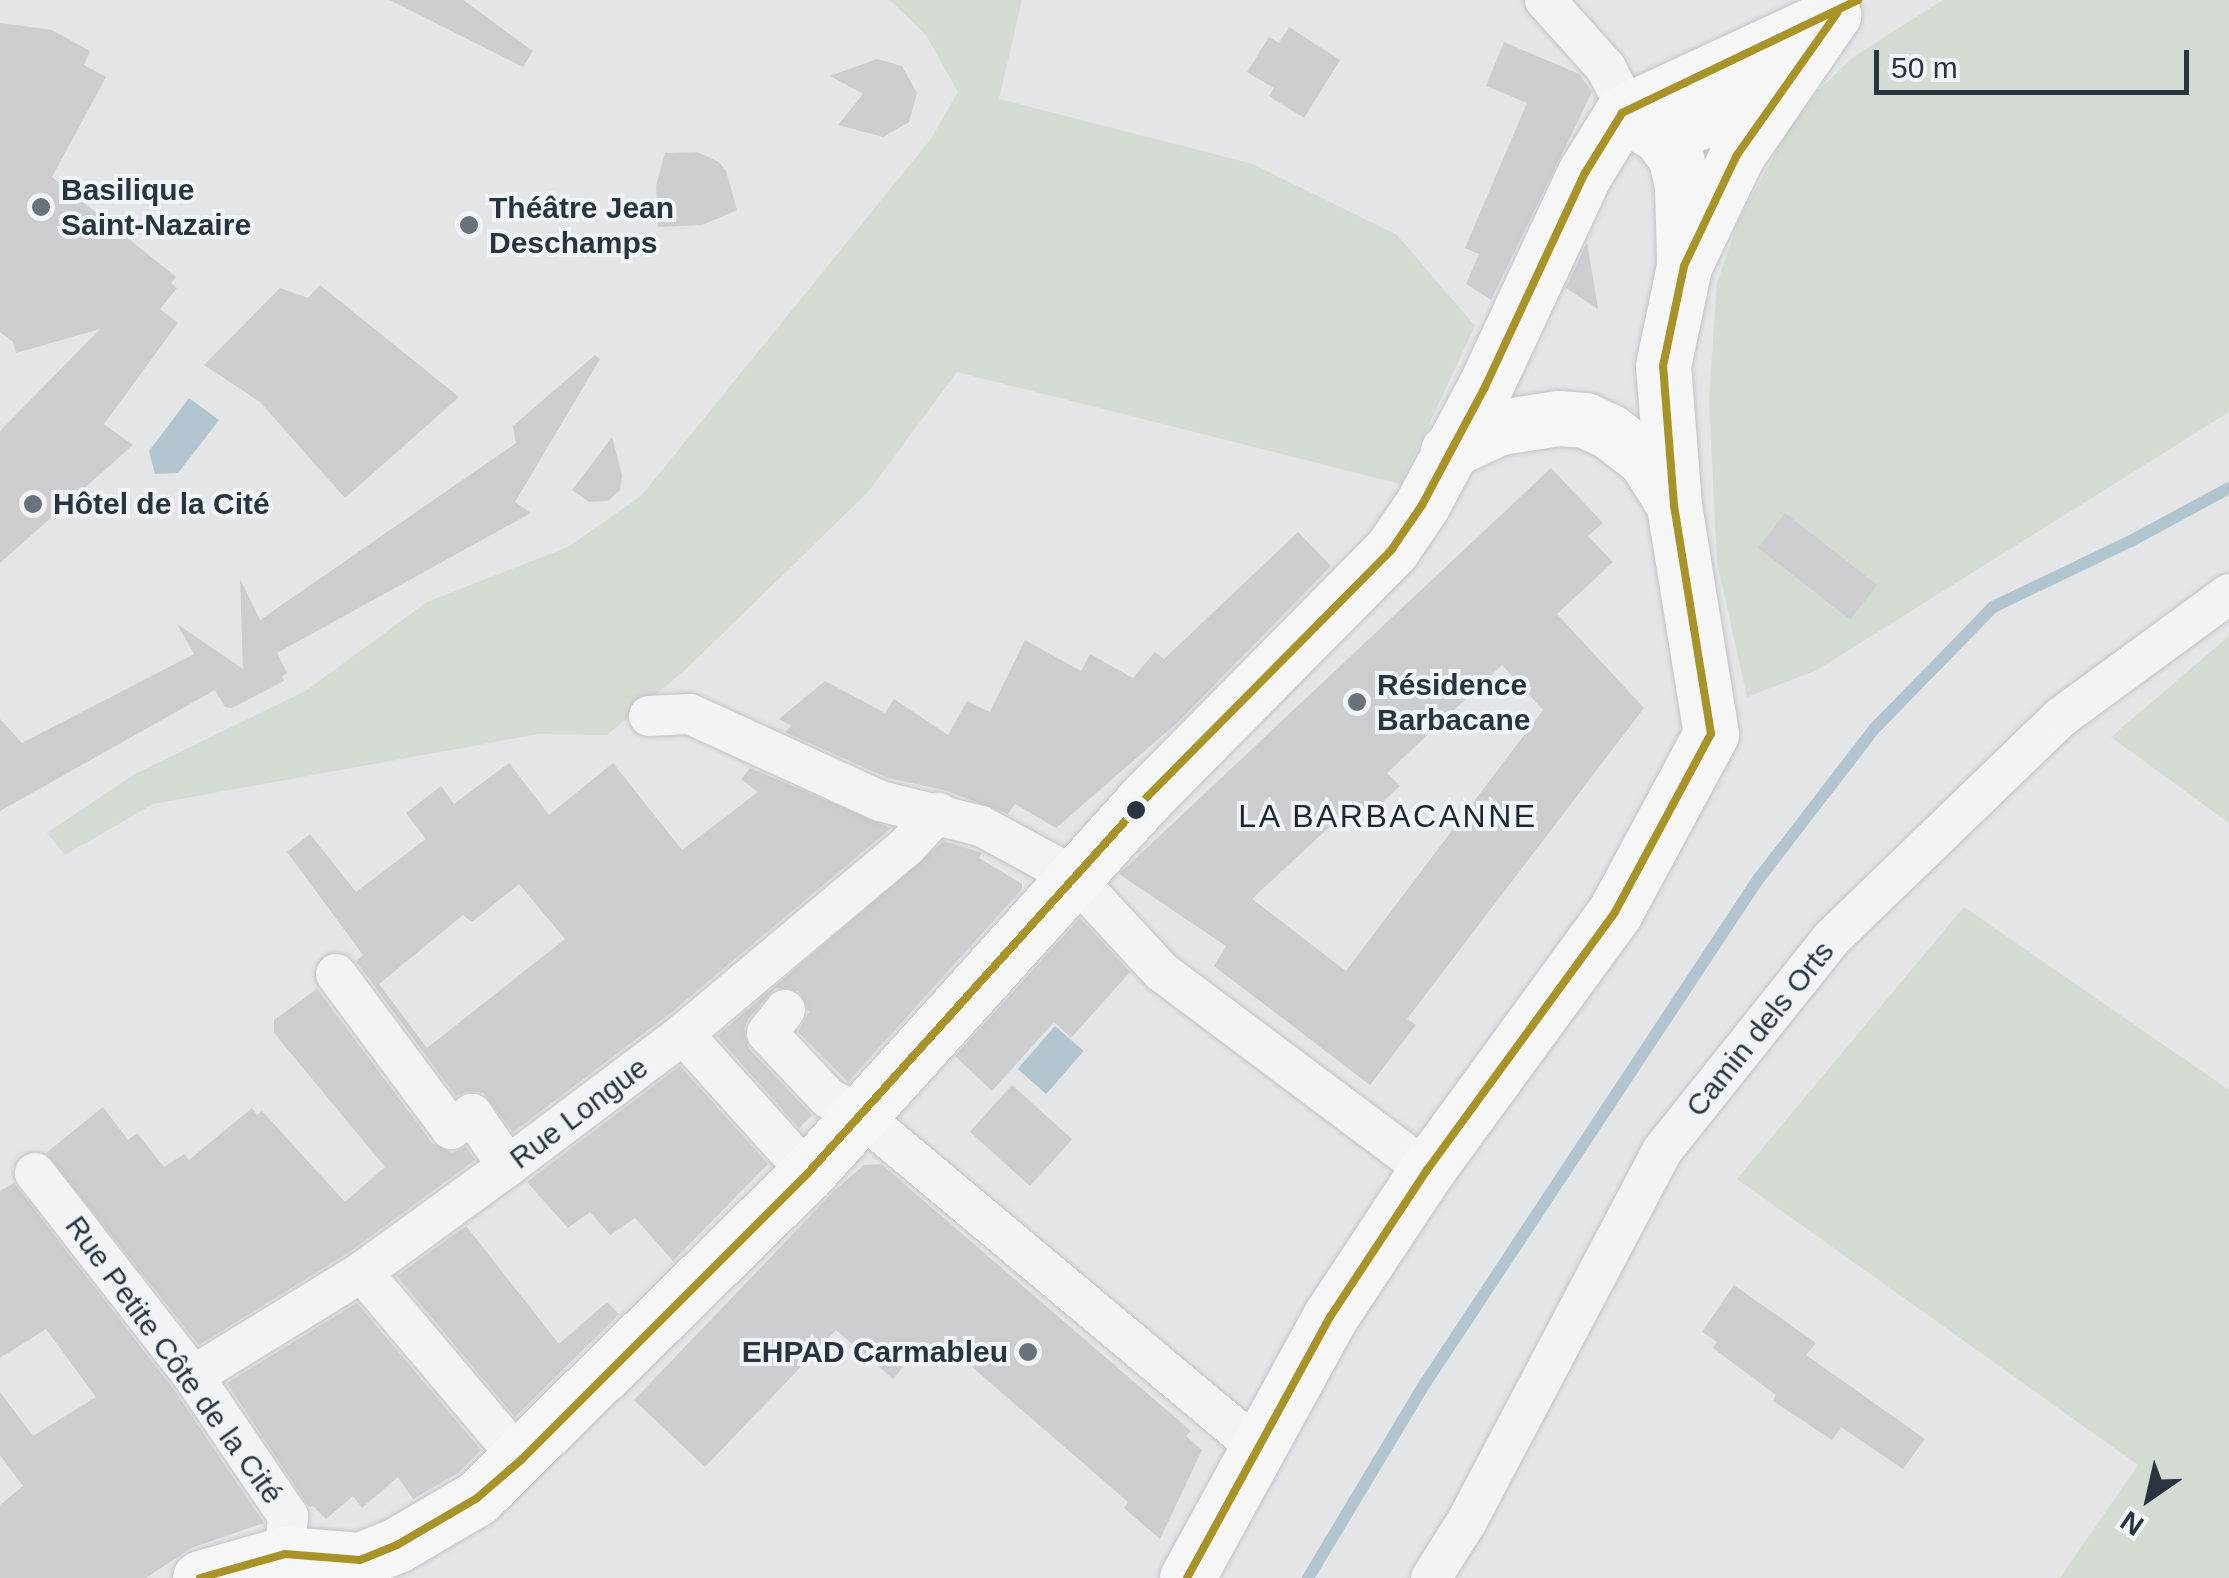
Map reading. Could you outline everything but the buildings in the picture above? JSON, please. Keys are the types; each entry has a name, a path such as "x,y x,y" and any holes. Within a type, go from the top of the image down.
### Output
{"main road":[{"path":"200,1578 285,1554 359,1569 477,1498 521,1460 808,1173 1073,876 1392,549 1422,505 1485,387 1585,172 1622,113 1846,8"},
{"path":"1187,1578 1330,1318 1427,1170 1615,912 1711,734 1674,505 1662,366 1684,266 1737,155 1781,90 1846,8"},
{"path":"1622,113 1689,126 1781,90"},
{"path":"1622,113 1660,136 1676,158 1682,187 1684,266"},
{"path":"1448,452 1500,427 1558,418 1585,420 1645,458 1674,505"}],"street":[{"path":"1545,0 1606,68 1620,95 1622,113"},
{"name":"Camin dels Orts","path":"1430,1578 1467,1522 1662,1151 1831,939 2061,717 2229,594"},
{"path":"648,716 690,714 880,800 980,826 1073,876 1162,972 1427,1170"},
{"name":"Rue Longue","path":"192,1376 362,1272 508,1166 683,1034 906,848 938,814"},
{"path":"336,974 451,1129 472,1114 508,1166"},
{"path":"785,1010 768,1034 828,1098 860,1115 1258,1448"},
{"path":"683,1034 808,1173"},
{"name":"Rue Petite Côte de la Cité","path":"35,1173 192,1376 288,1516 285,1554"},
{"path":"362,1272 521,1460"}],"shaded area":[{"path":"890,0 1022,0 999,99 1253,164 1397,235 1475,326 1401,484 957,372 868,492 683,672 607,735 539,734 153,804 65,855 47,833 133,775 307,690 427,602 568,547 641,496 930,140 958,92 926,35"},
{"path":"1943,0 2229,0 2229,412 1817,670 1747,697 1717,562 1709,399 1717,283 1738,222 1788,130 1819,90 1853,57"},
{"path":"2229,636 2229,823 2111,737"},
{"path":"1964,907 2229,1090 2229,1578 2060,1578 2138,1465 1737,1179"}],"water":[{"path":"189,398 219,420 178,473 155,474 149,451"},
{"path":"1055,1026 1084,1051 1046,1094 1018,1069"}],"waterway":[{"path":"1308,1578 1426,1382 1757,881 1874,729 1993,607 2131,541 2229,488"}],"transit line":[{"path":"200,1578 285,1554 360,1560 397,1545 477,1498 521,1460 808,1173 1146,798 1392,549 1422,505 1485,387 1585,173 1622,113 1858,0"},
{"path":"1187,1578 1330,1317 1427,1170 1615,912 1711,734 1674,505 1663,366 1684,266 1737,155 1837,13"}],"place":[{"name":"Basilique Saint-Nazaire","path":"41,207"},
{"name":"Théâtre Jean Deschamps","path":"469,225"},
{"name":"Hôtel de la Cité","path":"33,504"},
{"name":"Résidence Barbacane","path":"1357,702"},
{"name":"EHPAD Carmableu","path":"1028,1352"}],"district":[{"name":"LA BARBACANNE","path":"1388,816"}]}
